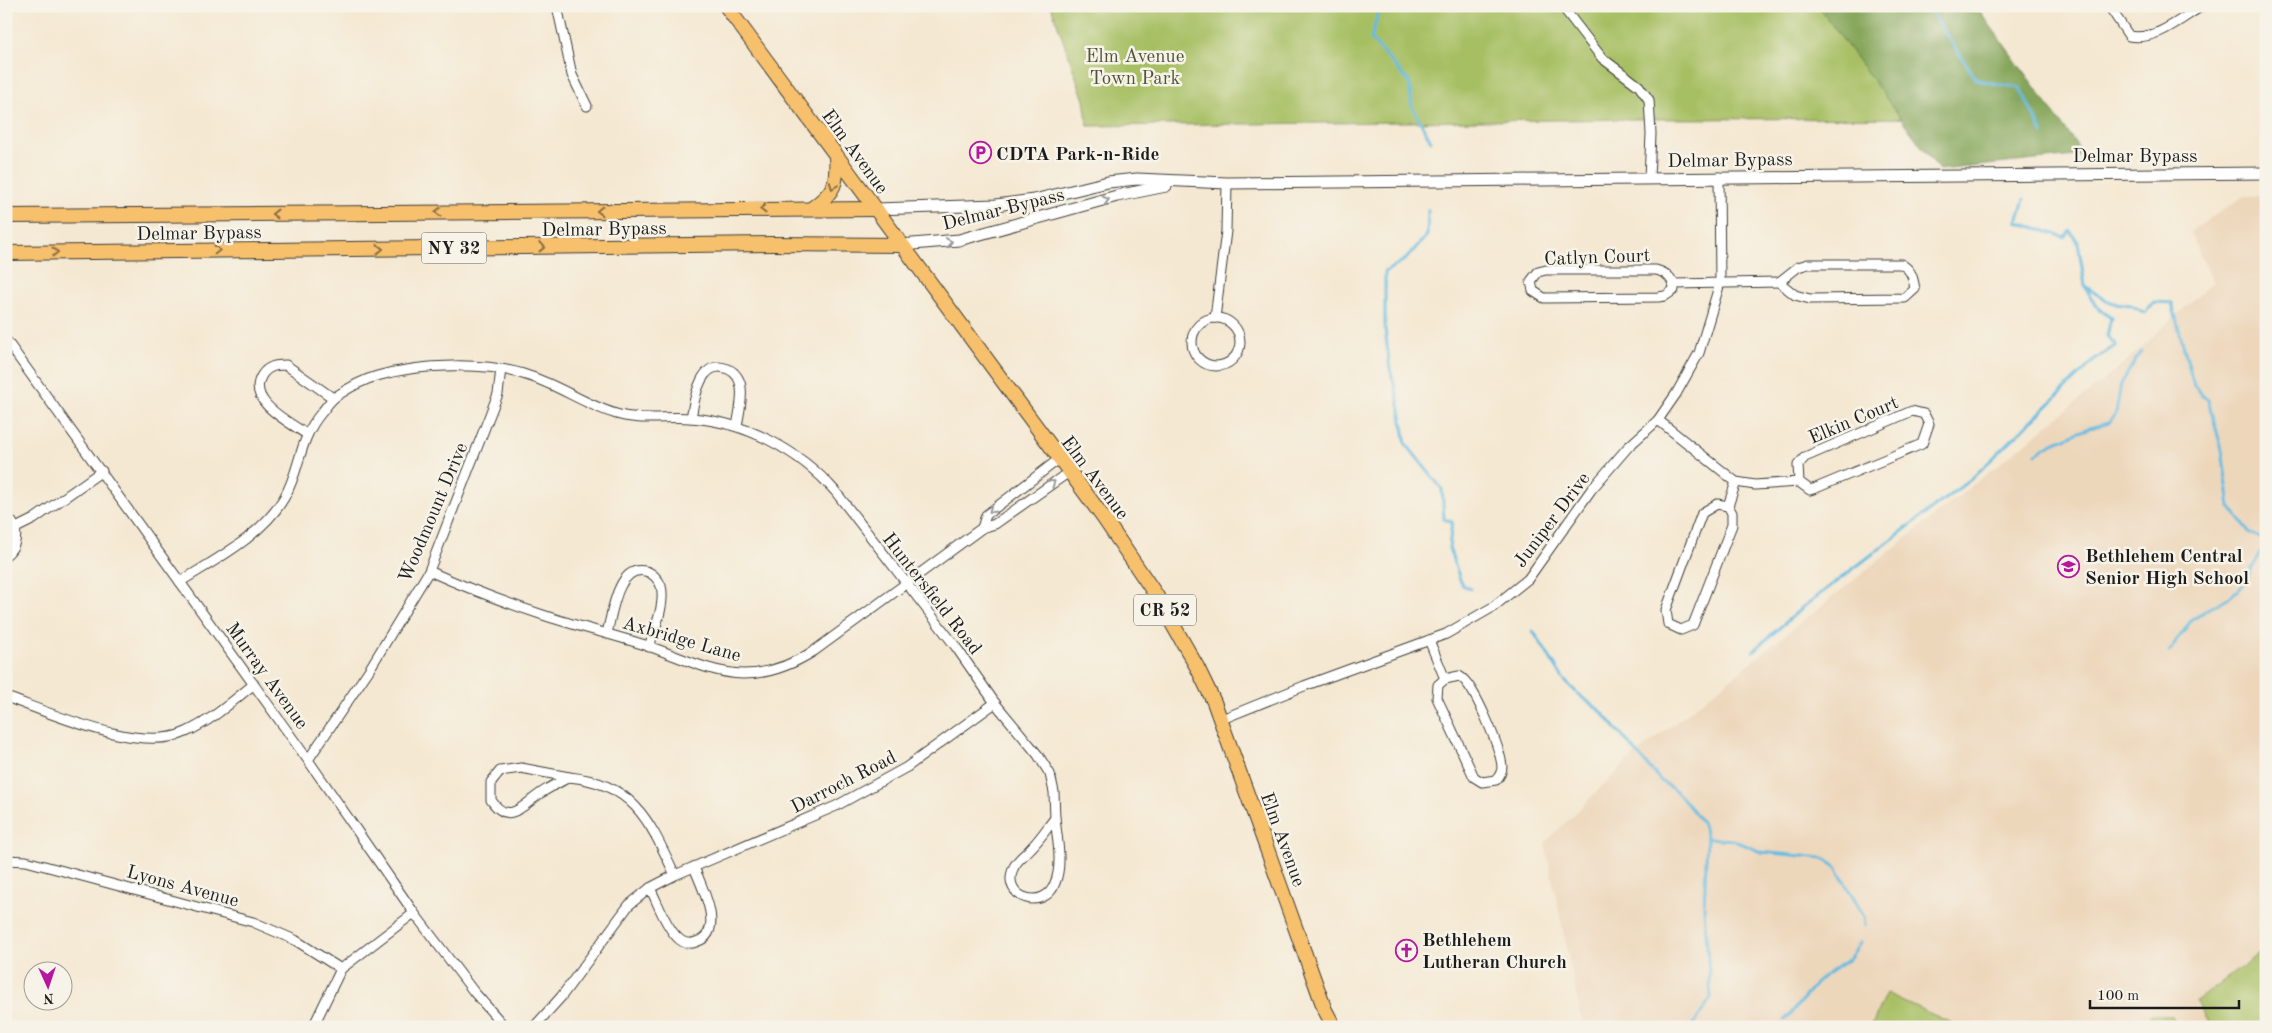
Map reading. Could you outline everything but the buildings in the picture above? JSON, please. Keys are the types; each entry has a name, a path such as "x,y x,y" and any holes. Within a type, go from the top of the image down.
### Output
{"main road":[{"name":"Elm Avenue","path":"726,6 1103,517 1156,595 1198,667 1222,719 1326,1010 1334,1027"},
{"path":"812,209 832,192 837,172 836,154"},
{"name":"Delmar Bypass","path":"6,216 876,208"},
{"path":"6,226 33,224 46,216"},
{"name":"Delmar Bypass","path":"6,253 771,244 901,245"}],"street":[{"path":"557,6 572,75 587,106"},
{"path":"1562,6 1602,58 1639,86 1649,100 1651,134 1649,179"},
{"path":"2109,6 2123,30 2129,36 2142,38 2163,30 2202,6"},
{"name":"Delmar Bypass","path":"876,208 996,205 1063,193 1108,182 1137,180 1227,183 2266,173"},
{"name":"Juniper Drive","path":"1222,719 1304,686 1446,634 1493,607 1528,578 1591,490 1628,447 1658,420 1700,353 1720,283 1719,178"},
{"name":"Delmar Bypass","path":"901,245 959,240 1149,189 1195,183"},
{"path":"1215,318 1226,231 1227,183"},
{"path":"1063,193 1065,212"},
{"path":"1674,284 1779,282 1798,267 1808,264 1901,264 1912,273 1915,290 1906,298 1810,299 1795,295 1779,282"},
{"name":"Catlyn Court","path":"1546,270 1656,270 1664,272 1674,284 1674,290 1665,296 1556,300 1537,295 1531,286 1533,276 1546,270"},
{"path":"1215,318 1230,322 1236,328 1240,343 1239,350 1229,362 1213,366 1206,364 1194,353 1192,337 1200,323 1215,318"},
{"name":"Murray Avenue","path":"6,340 254,684 414,913 474,992 505,1027"},
{"path":"306,434 261,399 258,386 264,373 270,367 286,365 333,398"},
{"name":"Huntersfield Road","path":"180,582 232,549 270,518 285,496 295,475 306,434 333,398 368,379 393,372 446,367 501,369 530,376 585,402 622,416 691,418 736,426 789,452 821,476 956,647 995,703 1038,756 1050,774 1054,792 1058,854 1056,883 1043,898 1028,900 1022,898 1012,885 1013,869 1055,818"},
{"path":"691,418 697,388 703,376 712,369 725,368 733,371 741,385 742,394 736,426"},
{"name":"Woodmount Drive","path":"308,760 370,670 429,571 498,394 501,369"},
{"name":"Elkin Court","path":"1736,482 1755,485 1799,482 1810,490 1922,444 1929,424 1924,414 1912,411 1805,457 1798,466 1799,482"},
{"path":"1658,420 1736,482 1728,506 1732,513 1732,526 1698,615 1689,628 1676,628 1668,624 1666,610 1702,512 1717,504 1728,506"},
{"name":"Axbridge Lane","path":"982,528 986,515 1059,459"},
{"path":"16,528 34,519 102,472"},
{"name":"Axbridge Lane","path":"429,571 481,593 547,616 607,633 719,670 743,674 761,673 795,663 982,528 995,524 1069,472"},
{"path":"1017,491 1025,503"},
{"path":"6,518 16,528 15,542 6,555"},
{"path":"607,633 616,596 625,578 633,572 648,571 654,575 662,587 661,606 650,647"},
{"path":"1429,640 1445,679"},
{"path":"1459,676 1463,678 1473,692 1500,754 1502,768 1496,780 1482,782 1474,777 1468,766 1437,698 1438,685 1445,679 1459,676"},
{"path":"6,698 110,733 130,737 152,738 186,733 214,716 254,684"},
{"name":"Darroch Road","path":"534,1027 561,997 629,905 650,888 675,875 836,806 899,771 995,703"},
{"path":"569,777 539,794 522,810 506,811 491,800 490,782 496,775 507,769 521,768 569,777 605,784 634,804 646,819 675,875"},
{"name":"Lyons Avenue","path":"6,860 26,861 253,922 294,940 341,969"},
{"path":"650,888 675,935 684,942 699,942 708,933 712,916 694,867"},
{"path":"313,1027 341,969 414,913"}],"shaded area":[{"name":"Bethlehem Central Senior High School","path":"2266,195 2266,1027 1583,1027 1545,843 1630,759 2113,373 2213,282 2190,232 2244,196"}],"green space":[{"name":"Elm Avenue Town Park","path":"1051,6 1916,6 2049,118 1639,119 1088,126 1084,100"},
{"path":"1818,6 1976,6 2084,155 1939,170"},
{"path":"2266,949 2266,1027 2213,1027 2196,1001"},
{"path":"1886,993 1960,1027 1871,1027"},
{"path":"2152,1015 2172,1016 2178,1027 2137,1027"}],"waterway":[{"path":"1380,6 1371,39 1409,82 1412,107 1431,141"},
{"path":"1927,6 1977,80 2020,88 2043,134"},
{"path":"2024,199 2017,222 2064,237 2070,231 2078,242 2085,286 2108,302 2131,305 2145,313 2154,302 2172,303 2194,386 2208,400 2222,450 2230,507 2250,533 2266,541"},
{"path":"1428,210 1427,235 1406,259 1385,272 1385,329 1390,369 1398,398 1406,444 1442,489 1444,519 1452,522 1449,548 1462,585 1471,589"},
{"path":"1753,651 1803,607 1971,479 2096,359 2116,345 2107,336 2111,318 2095,305 2085,286"},
{"path":"2036,454 2051,444 2089,428 2109,423 2116,413 2121,384 2141,351"},
{"path":"2169,652 2190,622 2209,608 2230,597 2243,585 2266,543"},
{"path":"1533,631 1564,680 1579,695 1602,712 1661,781 1676,791 1702,822 1707,838 1704,909 1711,998 1692,1027"},
{"path":"1707,838 1733,840 1761,852 1823,858 1836,867 1864,917 1865,925"},
{"path":"1785,1020 1821,978 1849,959 1861,942"}],"place":[{"name":"CDTA Park-n-Ride","path":"980,153"},
{"name":"Bethlehem Central Senior High School","path":"2069,566"},
{"name":"Bethlehem Lutheran Church","path":"1406,950"}]}
